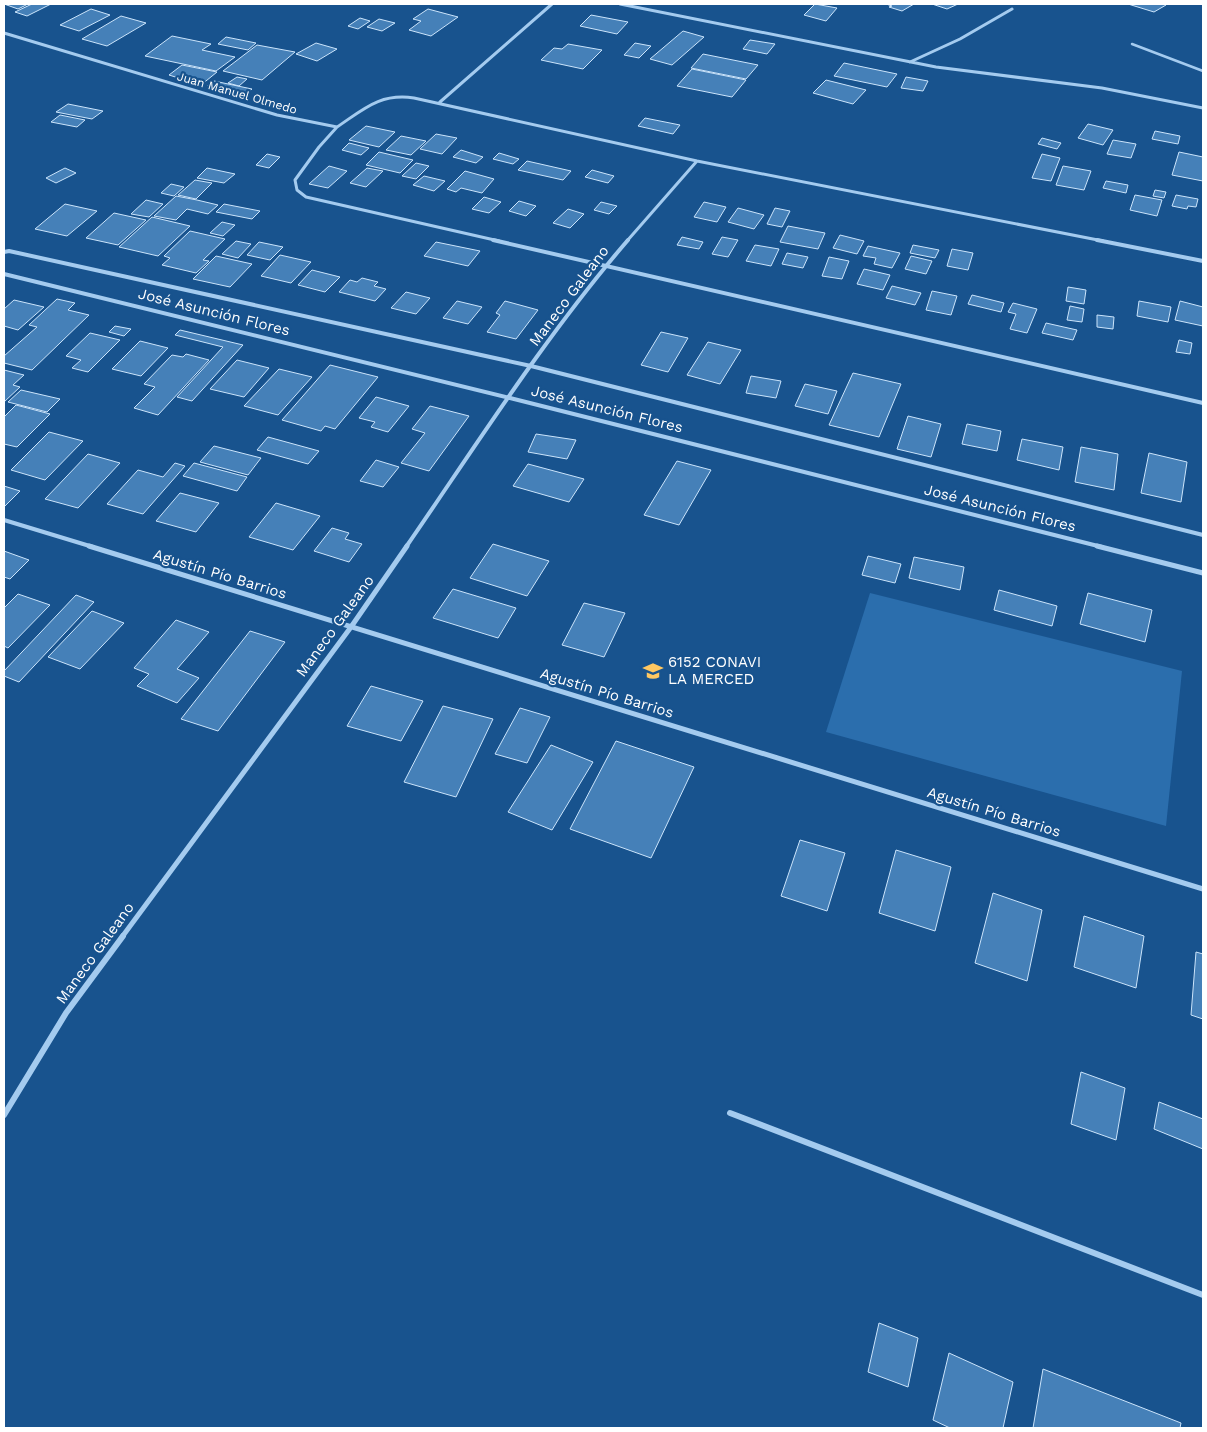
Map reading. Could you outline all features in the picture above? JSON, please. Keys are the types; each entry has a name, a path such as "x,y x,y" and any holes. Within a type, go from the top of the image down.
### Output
{"street":[{"path":"440,102 552,4"},
{"path":"620,4 936,67 1102,88 1203,108"},
{"path":"910,62 960,39 1012,9"},
{"name":"Juan Manuel Olmedo","path":"4,34 277,115 337,127"},
{"path":"1203,261 697,160 440,102 404,97 388,97 337,127 318,147 295,180 296,190 306,197 1203,403"},
{"name":"Maneco Galeano","path":"4,1115 66,1013 350,627 531,366 605,267 697,160"},
{"name":"José Asunción Flores","path":"4,252 9,251 531,366 1203,534"},
{"name":"José Asunción Flores","path":"4,274 510,398 1203,573"},
{"name":"Agustín Pío Barrios","path":"4,520 1203,889"},
{"path":"730,1114 1203,1294"}],"lane":[{"path":"1132,44 1203,71"}],"shaded area":[{"path":"870,593 1182,671 1166,826 826,732"}],"building":[{"path":"4,4 28,4 18,9"},
{"path":"32,4 51,4 27,16 15,12"},
{"path":"815,4 837,8 826,21 804,15"},
{"path":"886,4 914,4 902,11 889,7 892,6"},
{"path":"932,4 958,4 947,9"},
{"path":"1128,4 1164,4 1166,5 1154,12"},
{"path":"91,9 110,15 79,31 60,25"},
{"path":"428,9 458,17 431,36 409,30 421,21 413,19"},
{"path":"591,15 628,22 617,34 580,26"},
{"path":"121,16 146,23 107,46 82,39"},
{"path":"360,18 370,21 358,29 348,26"},
{"path":"379,19 395,23 382,31 367,27"},
{"path":"683,31 704,37 672,65 650,59"},
{"path":"172,36 211,44 202,50 235,57 216,71 145,56"},
{"path":"226,37 256,43 248,50 218,44"},
{"path":"750,40 775,44 767,54 743,49"},
{"path":"316,43 337,49 317,61 296,54"},
{"path":"635,43 651,46 639,58 624,55"},
{"path":"568,44 602,50 583,69 541,60 554,48 562,49"},
{"path":"257,45 295,52 262,80 223,71"},
{"path":"703,54 758,65 746,79 691,68"},
{"path":"844,63 897,74 887,87 834,76"},
{"path":"182,65 217,72 201,85 169,75"},
{"path":"692,69 746,80 732,97 677,86"},
{"path":"237,77 247,79 239,86 228,83"},
{"path":"906,77 928,81 923,91 901,88"},
{"path":"826,80 866,90 853,104 813,93"},
{"path":"214,81 252,89 242,98 207,86"},
{"path":"68,104 103,111 92,119 56,112"},
{"path":"60,115 85,120 77,127 51,122"},
{"path":"645,118 680,125 673,134 638,126"},
{"path":"1088,124 1113,130 1103,145 1078,138"},
{"path":"366,126 395,132 379,147 349,140"},
{"path":"1155,131 1180,136 1178,144 1152,139"},
{"path":"436,134 457,138 442,154 420,149"},
{"path":"401,136 426,141 411,155 386,150"},
{"path":"1042,138 1061,143 1057,149 1038,144"},
{"path":"1113,140 1136,144 1131,158 1107,154"},
{"path":"349,143 369,148 361,155 342,150"},
{"path":"461,150 483,157 476,163 453,157"},
{"path":"379,152 413,160 400,173 366,165"},
{"path":"1179,152 1203,157 1203,181 1172,175"},
{"path":"499,153 519,159 513,164 493,159"},
{"path":"267,154 280,157 269,168 256,165"},
{"path":"1042,154 1060,158 1051,181 1032,178"},
{"path":"527,161 571,171 563,180 518,170"},
{"path":"416,163 429,166 416,179 402,176"},
{"path":"329,166 347,171 328,188 309,184"},
{"path":"1063,166 1091,171 1084,190 1056,185"},
{"path":"65,168 76,173 56,183 46,178"},
{"path":"207,168 235,174 224,183 197,178"},
{"path":"367,168 383,171 366,187 350,183"},
{"path":"592,170 614,176 608,183 585,177"},
{"path":"465,171 494,179 482,193 461,188 456,192 447,189"},
{"path":"424,176 445,181 434,191 413,185"},
{"path":"195,180 212,183 196,199 178,195"},
{"path":"1106,181 1128,185 1126,193 1103,188"},
{"path":"171,184 184,187 174,196 161,193"},
{"path":"1155,190 1166,192 1164,198 1153,196"},
{"path":"1135,195 1162,200 1157,216 1130,210"},
{"path":"1176,195 1198,199 1196,207 1188,206 1187,209 1172,206"},
{"path":"176,196 218,205 208,214 187,209 176,220 154,216"},
{"path":"484,197 501,202 489,213 472,209"},
{"path":"146,200 163,204 149,217 131,214"},
{"path":"519,201 536,206 526,216 509,211"},
{"path":"601,202 617,206 609,214 594,210"},
{"path":"704,202 726,207 717,222 694,217"},
{"path":"65,204 97,211 67,236 35,229"},
{"path":"224,204 260,211 252,219 216,212"},
{"path":"738,208 764,215 754,229 728,222"},
{"path":"775,208 790,211 782,227 767,224"},
{"path":"568,209 584,214 570,228 553,223"},
{"path":"114,213 146,220 118,245 86,238"},
{"path":"152,217 190,226 158,256 119,247"},
{"path":"222,222 235,225 223,236 210,233"},
{"path":"788,226 825,233 818,249 780,242"},
{"path":"190,231 225,239 203,260 209,261 196,273 162,265 170,258 164,256"},
{"path":"840,235 864,241 857,254 833,248"},
{"path":"682,237 703,242 699,249 677,245"},
{"path":"722,237 738,240 728,257 712,254"},
{"path":"236,241 251,244 238,258 222,254"},
{"path":"259,242 283,247 270,260 247,255"},
{"path":"436,242 480,251 468,266 424,256"},
{"path":"755,245 779,249 771,266 746,261"},
{"path":"913,245 939,250 935,258 910,253"},
{"path":"868,246 900,253 892,268 874,264 876,258 863,256"},
{"path":"952,249 973,253 968,270 947,266"},
{"path":"787,253 808,257 803,268 782,264"},
{"path":"280,255 311,262 291,283 261,276"},
{"path":"216,256 252,264 230,287 193,279"},
{"path":"911,256 932,261 926,274 905,269"},
{"path":"829,257 849,261 842,279 822,276"},
{"path":"864,269 890,275 883,290 857,284"},
{"path":"312,270 340,277 325,292 298,285"},
{"path":"362,278 378,282 374,286 386,289 375,301 339,292 350,280 357,282"},
{"path":"892,286 921,293 915,305 886,298"},
{"path":"1068,287 1086,290 1084,304 1066,301"},
{"path":"932,291 957,296 951,315 926,310"},
{"path":"406,292 430,298 416,314 391,308"},
{"path":"972,295 1004,303 1001,312 968,304"},
{"path":"57,299 75,303 68,310 89,315 32,370 4,363 4,356 37,327 29,325"},
{"path":"14,300 44,307 18,330 4,326 4,309"},
{"path":"457,301 482,307 468,324 443,318"},
{"path":"505,301 538,310 516,339 487,332 500,315 496,313"},
{"path":"1139,301 1171,307 1168,322 1137,316"},
{"path":"1180,301 1203,307 1203,326 1175,320"},
{"path":"1013,303 1037,309 1027,333 1010,329 1016,314 1008,312"},
{"path":"1070,306 1084,309 1082,322 1067,320"},
{"path":"1097,315 1114,317 1113,329 1097,327"},
{"path":"1046,323 1077,330 1073,340 1042,333"},
{"path":"115,326 131,329 124,336 109,332"},
{"path":"180,330 243,345 192,401 177,397 223,347 175,335"},
{"path":"661,332 688,338 668,372 641,365"},
{"path":"90,333 120,340 88,372 72,368 81,360 66,356"},
{"path":"1179,340 1192,343 1190,354 1176,352"},
{"path":"140,341 168,348 141,376 112,369"},
{"path":"708,342 741,350 720,384 687,375"},
{"path":"186,354 209,360 158,415 134,408 155,387 144,384 172,355 183,357"},
{"path":"237,360 269,368 244,397 210,389"},
{"path":"330,365 378,377 335,429 325,426 321,431 282,420"},
{"path":"279,369 312,377 278,415 244,406"},
{"path":"4,370 24,375 13,385 20,387 4,402"},
{"path":"853,373 901,384 879,437 829,425"},
{"path":"751,376 781,381 776,398 746,393"},
{"path":"805,384 837,391 828,414 795,406"},
{"path":"21,390 60,399 47,412 8,402"},
{"path":"376,397 409,406 388,432 371,427 375,422 359,418"},
{"path":"16,405 50,414 17,447 4,444 4,417"},
{"path":"430,406 469,416 429,471 401,463 425,433 412,429"},
{"path":"908,416 941,424 931,457 897,449"},
{"path":"967,424 1001,431 997,451 962,444"},
{"path":"49,432 83,441 45,480 11,470"},
{"path":"536,434 576,440 567,459 528,452"},
{"path":"268,437 319,451 308,464 257,450"},
{"path":"1022,439 1063,447 1059,470 1017,460"},
{"path":"214,446 261,458 248,475 200,462"},
{"path":"1081,447 1118,454 1114,490 1075,482"},
{"path":"1149,453 1187,462 1181,502 1141,493"},
{"path":"88,454 120,463 78,508 45,499"},
{"path":"376,460 399,467 383,487 360,481"},
{"path":"677,461 711,470 679,525 644,515"},
{"path":"175,463 185,466 143,514 107,504 138,470 163,477"},
{"path":"194,463 247,477 237,491 183,476"},
{"path":"528,464 584,479 569,502 513,486"},
{"path":"4,486 20,491 5,506 4,506"},
{"path":"180,493 219,503 196,532 156,521"},
{"path":"276,503 320,516 293,550 249,537"},
{"path":"332,528 349,533 345,539 362,544 349,562 314,551"},
{"path":"493,544 549,561 527,596 470,578"},
{"path":"4,551 29,560 10,579 4,577"},
{"path":"868,556 901,564 895,583 862,575"},
{"path":"914,557 964,567 960,590 909,578"},
{"path":"453,589 516,608 498,638 433,618"},
{"path":"999,590 1057,606 1052,626 994,610"},
{"path":"1088,593 1152,610 1145,642 1080,624"},
{"path":"18,594 50,605 8,648 4,646 4,608"},
{"path":"76,595 94,602 19,682 4,676 4,671"},
{"path":"584,603 625,613 604,657 562,645"},
{"path":"92,611 124,623 80,669 48,657"},
{"path":"176,620 209,632 177,669 199,678 177,703 137,686 149,674 134,668"},
{"path":"250,631 285,642 218,731 181,719"},
{"path":"371,686 423,701 401,741 347,726"},
{"path":"443,706 493,719 456,797 404,782"},
{"path":"520,708 550,717 527,763 495,754"},
{"path":"616,741 694,767 651,858 570,829"},
{"path":"551,745 593,762 552,830 508,812"},
{"path":"800,840 845,853 827,911 781,896"},
{"path":"896,850 951,867 935,931 879,913"},
{"path":"993,893 1042,910 1027,981 975,963"},
{"path":"1084,916 1144,936 1136,988 1074,967"},
{"path":"1196,952 1203,954 1203,1019 1191,1015"},
{"path":"1081,1072 1125,1088 1116,1140 1071,1124"},
{"path":"1159,1102 1203,1119 1203,1149 1154,1129"},
{"path":"879,1323 918,1338 908,1387 868,1372"},
{"path":"949,1353 1013,1382 1003,1428 950,1428 933,1420"},
{"path":"1043,1369 1181,1423 1180,1428 1033,1428"}],"place":[{"name":"6152 CONAVI LA MERCED","path":"653,671"}]}
